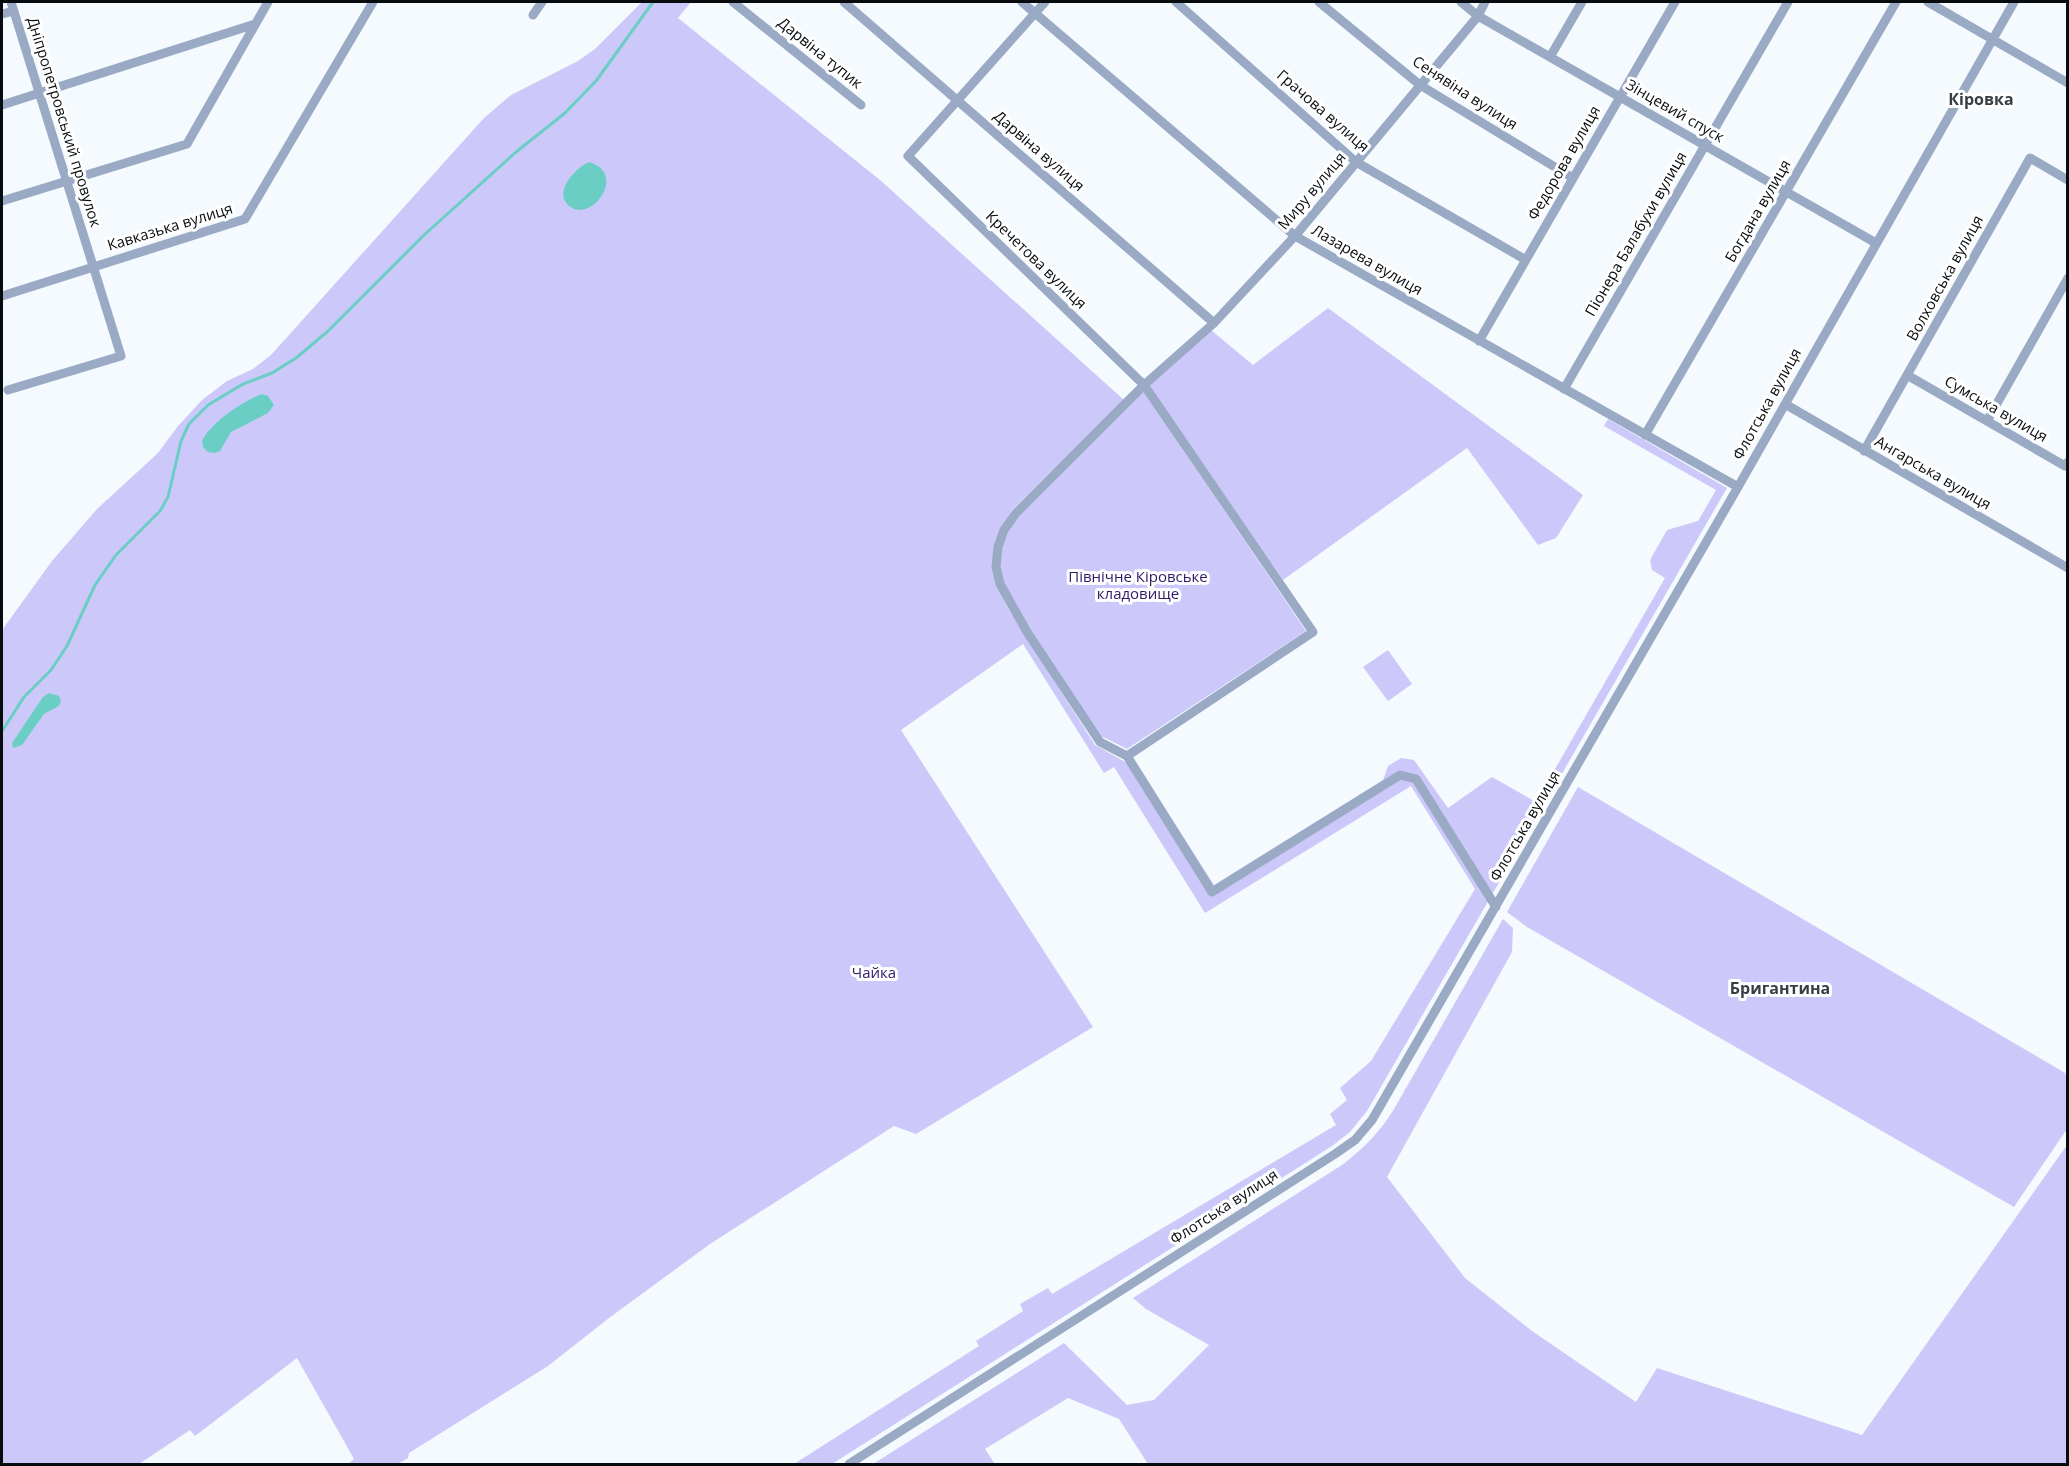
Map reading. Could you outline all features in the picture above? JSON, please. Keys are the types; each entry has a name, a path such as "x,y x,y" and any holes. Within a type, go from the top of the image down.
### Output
{"street":[{"path":"2,201 187,144 268,2"},
{"name":"Кавказька вулиця","path":"2,296 245,219 373,2"},
{"path":"533,15 542,2"},
{"name":"Дарвіна тупик","path":"733,2 861,105"},
{"name":"Дарвіна вулиця","path":"844,2 1214,323"},
{"name":"Лазарева вулиця","path":"1022,2 1295,236 1738,488"},
{"path":"958,100 1045,2"},
{"name":"Грачова вулиця","path":"1176,2 1356,162 1526,260"},
{"name":"Сенявіна вулиця","path":"1319,2 1420,86 1573,178"},
{"name":"Зінцевий спуск","path":"1461,2 1478,16 1876,243"},
{"name":"Миру вулиця","path":"1127,756 1100,741 1013,608 1000,584 996,567 1000,538 1016,513 1144,385 1214,323 1295,236 1478,16 1485,2"},
{"path":"1550,57 1582,2"},
{"name":"Федорова вулиця","path":"1479,340 1675,2"},
{"name":"Піонера Балабухи вулиця","path":"1564,389 1788,2"},
{"name":"Богдана вулиця","path":"1646,435 1896,2"},
{"path":"1928,2 2067,83"},
{"name":"Флотська вулиця","path":"849,1464 1355,1140 1379,1109 1496,907 1738,488 2014,2"},
{"path":"2,14 12,6"},
{"name":"Дніпропетровський провулок","path":"8,390 121,356 12,6"},
{"path":"2,105 255,24"},
{"name":"Кречетова вулиця","path":"958,100 908,156 1144,385 1313,632 1127,756"},
{"name":"Волховська вулиця","path":"1864,451 2030,158 2067,180"},
{"path":"1987,421 2067,278"},
{"name":"Сумська вулиця","path":"1907,375 2065,466 2067,462"},
{"name":"Ангарська вулиця","path":"1785,404 2067,568"},
{"path":"1127,756 1212,892 1400,775 1416,779 1496,907"}],"green space":[{"name":"Чайка","path":"642,2 691,2 678,18 880,180 1124,400 1012,510 997,537 992,567 996,585 1009,610 1095,745 1127,763 1134,759 1214,885 1383,780 1388,766 1401,758 1414,760 1448,808 1492,777 1536,802 1665,578 1652,570 1650,560 1667,530 1698,521 1716,490 1604,426 1608,419 1727,488 1367,1111 1350,1132 1332,1146 832,1464 794,1464 979,1346 976,1341 1023,1311 1020,1304 1048,1288 1052,1294 1336,1125 1330,1114 1347,1100 1340,1088 1371,1061 1475,889 1411,786 1205,913 1114,767 1104,773 1023,644 901,730 1093,1027 916,1134 894,1126 710,1244 548,1366 409,1453 408,1458 398,1464 348,1464 354,1459 297,1358 195,1436 190,1430 139,1464 2,1464 2,630 52,561 97,509 158,453 178,426 202,400 227,381 253,369 271,355 484,118 511,95 578,61 595,49"},
{"path":"1328,308 1583,495 1556,538 1538,545 1467,448 1283,580 1149,386 1211,330 1253,365"},
{"name":"Північне Кіровське кладовище","path":"1143,391 1306,631 1127,749 1101,736 1030,630 1003,582 999,567 1004,539 1018,515"},
{"path":"1388,650 1412,684 1388,701 1363,667"},
{"path":"1578,787 2065,1073 2068,1082 2067,1129 2014,1207 1527,927 1507,912"},
{"path":"1503,919 1513,928 1512,952 1387,1177 1465,1278 1532,1331 1636,1402 1657,1368 1862,1435 2067,1145 2067,1464 1148,1464 1119,1419 1068,1398 985,1449 995,1464 873,1464 1064,1343 1127,1405 1154,1400 1209,1345 1146,1309 1133,1298 1342,1165 1371,1139 1394,1109"}],"shaded area":[{"path":"589,162 600,168 605,176 606,185 603,194 589,207 581,210 572,208 563,196 564,189 577,170"},
{"path":"262,394 268,396 274,405 268,413 231,432 220,451 208,452 203,447 202,441 206,434 219,420 237,407"},
{"path":"49,693 59,696 61,701 59,706 44,714 22,745 13,748 12,743 43,697"}],"waterway":[{"path":"2,731 24,697 51,670 67,646 95,585 116,555 160,511 168,497 181,441 189,424 208,405 243,384 272,373 296,358 327,332 423,236 516,152 565,113 596,81 653,2"}],"district":[{"name":"Кіровка","path":"1981,99"},
{"name":"Бригантина","path":"1780,988"}]}
